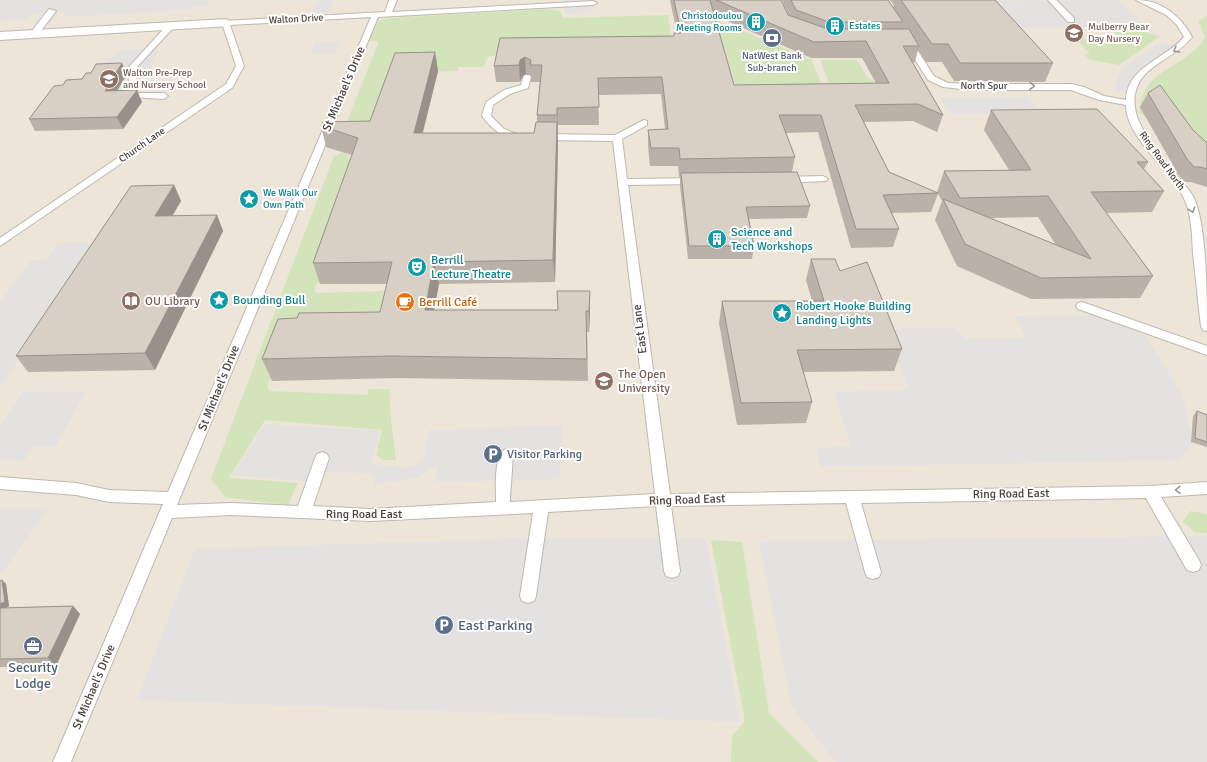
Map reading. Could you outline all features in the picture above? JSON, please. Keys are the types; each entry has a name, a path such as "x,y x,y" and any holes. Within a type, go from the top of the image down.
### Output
{"street":[{"name":"Walton Drive","path":"0,36 226,23"}],"lane":[{"path":"388,14 393,0"},
{"path":"1052,0 1071,20"},
{"name":"Ring Road North","path":"1140,0 1172,15 1185,28 1188,37 1182,46 1150,65 1138,76 1130,94 1130,104 1135,122 1146,142 1189,199 1196,222 1207,327"},
{"name":"Walton Drive","path":"226,23 593,3"},
{"path":"34,34 52,11"},
{"name":"St Michael's Drive","path":"62,762 376,14"},
{"name":"Church Lane","path":"0,243 229,86 240,66 226,23"},
{"path":"164,96 133,95 132,68 171,26"},
{"name":"North Spur","path":"904,40 931,78 946,85 970,87 1071,87 1081,89 1102,98 1130,104"},
{"path":"527,78 525,86 507,92 489,104 486,116 496,132 513,137 617,138 644,123"},
{"name":"East Lane","path":"617,138 661,500 672,571"},
{"path":"770,180 823,179"},
{"path":"623,182 708,181"},
{"path":"1082,306 1207,351"},
{"path":"503,508 503,481 507,455"},
{"path":"303,513 322,458"},
{"name":"Ring Road East","path":"0,483 22,486 76,489 109,496 171,505 370,516 661,500 1150,492 1207,488"},
{"path":"1150,492 1192,565"},
{"path":"852,496 873,572"},
{"path":"528,596 541,506"}],"shaded area":[{"name":"The Open University","path":"0,0 1207,0 1207,762 0,762"},
{"path":"0,0 210,0 207,6 191,7 189,10 64,17 66,12 58,12 50,24 34,25 42,14 32,14 27,19 0,21"},
{"path":"319,0 333,0 328,13 312,13"},
{"path":"563,0 589,0 592,12 566,14"},
{"path":"1117,0 1146,26 1005,28 983,1"},
{"path":"341,42 336,53 310,54 315,43"},
{"path":"1160,43 1182,46 1150,65 1130,94 1114,90 1117,79 1123,67"},
{"path":"158,48 149,75 98,69 121,50"},
{"path":"1028,97 1042,113 951,115 940,98"},
{"path":"59,243 96,243 0,388 0,302 31,260 46,260"},
{"path":"1097,315 1145,335 1183,396 1193,443 1180,460 821,467 816,448 851,446 834,392 909,389 886,329 955,328 967,339 1026,338 1015,316"},
{"path":"86,391 55,447 32,447 24,461 0,459 0,427 23,392"},
{"name":"Visitor Parking","path":"265,424 380,431 371,464 406,468 423,462 429,430 562,425 560,479 435,482 438,465 416,478 373,485 375,477 371,474 331,471 322,475 319,483 232,475"},
{"path":"0,508 48,509 2,573 0,573"},
{"path":"1207,536 1207,762 839,762 834,760 792,707 759,541"},
{"name":"East Parking","path":"537,538 706,539 740,722 137,700 195,549"}],"green space":[{"path":"549,9 560,11 563,18 668,15 673,49 515,52 497,54 487,58 484,67 458,67 458,71 386,72 383,89 385,144 338,144 379,41 367,41 375,24 381,20 392,18"},
{"path":"703,14 812,60 827,99 741,101 724,53"},
{"path":"1207,16 1207,155 1139,113 1141,101 1150,83 1164,71 1191,53 1202,42 1205,37 1198,21"},
{"path":"1108,26 1130,26 1133,29 1160,36 1119,65 1091,60 1084,55 1090,54 1074,37 1118,38 1115,35 1117,34"},
{"path":"820,60 857,60 868,79 873,79 891,111 832,91"},
{"path":"343,152 347,153 349,159 354,161 321,281 315,286 315,291 317,293 384,291 374,339 266,363 268,375 271,375 267,388 270,391 367,395 369,389 390,389 390,415 396,460 384,460 376,455 382,430 265,420 229,478 298,483 288,505 225,497 211,479 334,156"},
{"path":"1190,511 1207,514 1207,533 1196,533 1183,522"},
{"path":"711,540 742,542 769,713 818,762 731,762 732,736 745,721"}],"building":[{"path":"674,0 710,0 734,85 889,83 866,41 814,42 716,0 781,0 788,15 828,29 909,29 919,46 903,46 943,115 918,104 855,105 889,172 938,193 883,195 899,229 856,229 821,115 779,115 795,157 680,159 679,148 651,148 648,130 668,129 662,77 598,78 599,107 557,108 557,115 537,115 542,65 530,65 531,60 525,57 520,60 519,65 494,66 500,38 674,36 674,33 681,33"},
{"path":"791,0 888,0 903,22 829,22 796,10"},
{"path":"901,0 995,0 1053,63 960,63 948,44 932,44"},
{"path":"435,52 414,133 534,133 536,122 557,122 553,260 434,262 425,310 558,310 557,291 590,291 589,311 586,311 587,359 391,356 262,359 278,319 297,318 299,313 380,312 392,262 313,263 358,138 321,126 323,122 370,121 395,53"},
{"path":"122,63 105,91 137,90 117,117 29,119 54,86 63,85 66,80 82,79 86,73 91,73 96,64"},
{"path":"1160,85 1193,130 1207,143 1207,169 1194,167 1187,159 1148,93"},
{"path":"1097,109 1148,162 1137,162 1164,191 1091,192 1153,276 1041,278 965,244 943,199 1091,259 1048,196 960,198 944,171 1031,170 991,110"},
{"path":"797,172 810,206 746,207 754,246 689,246 681,173"},
{"name":"OU Library","path":"174,185 155,216 217,215 145,353 16,356 131,186"},
{"path":"811,259 835,259 840,271 867,262 902,349 797,350 812,402 741,403 722,301 824,301"},
{"path":"1197,411 1207,415 1207,442 1195,438"},
{"path":"2,580 5,602 0,604 0,581"},
{"name":"Security Lodge","path":"73,606 48,658 0,659 0,608"}],"place":[{"name":"Christodoulou Meeting Rooms","path":"756,22"},
{"name":"Estates","path":"835,26"},
{"name":"Mulberry Bear Day Nursery","path":"1074,33"},
{"name":"NatWest Bank Sub-branch","path":"772,38"},
{"name":"Walton Pre-Prep and Nursery School","path":"109,79"},
{"name":"We Walk Our Own Path","path":"249,199"},
{"name":"Science and Tech Workshops","path":"717,239"},
{"name":"Berrill Lecture Theatre","path":"417,267"},
{"name":"Bounding Bull","path":"219,300"},
{"name":"OU Library","path":"131,301"},
{"name":"Berrill Café","path":"405,302"},
{"name":"Robert Hooke Building Landing Lights","path":"782,313"},
{"name":"The Open University","path":"604,381"},
{"name":"Visitor Parking","path":"493,454"},
{"name":"East Parking","path":"444,625"},
{"name":"Security Lodge","path":"33,646"}]}
